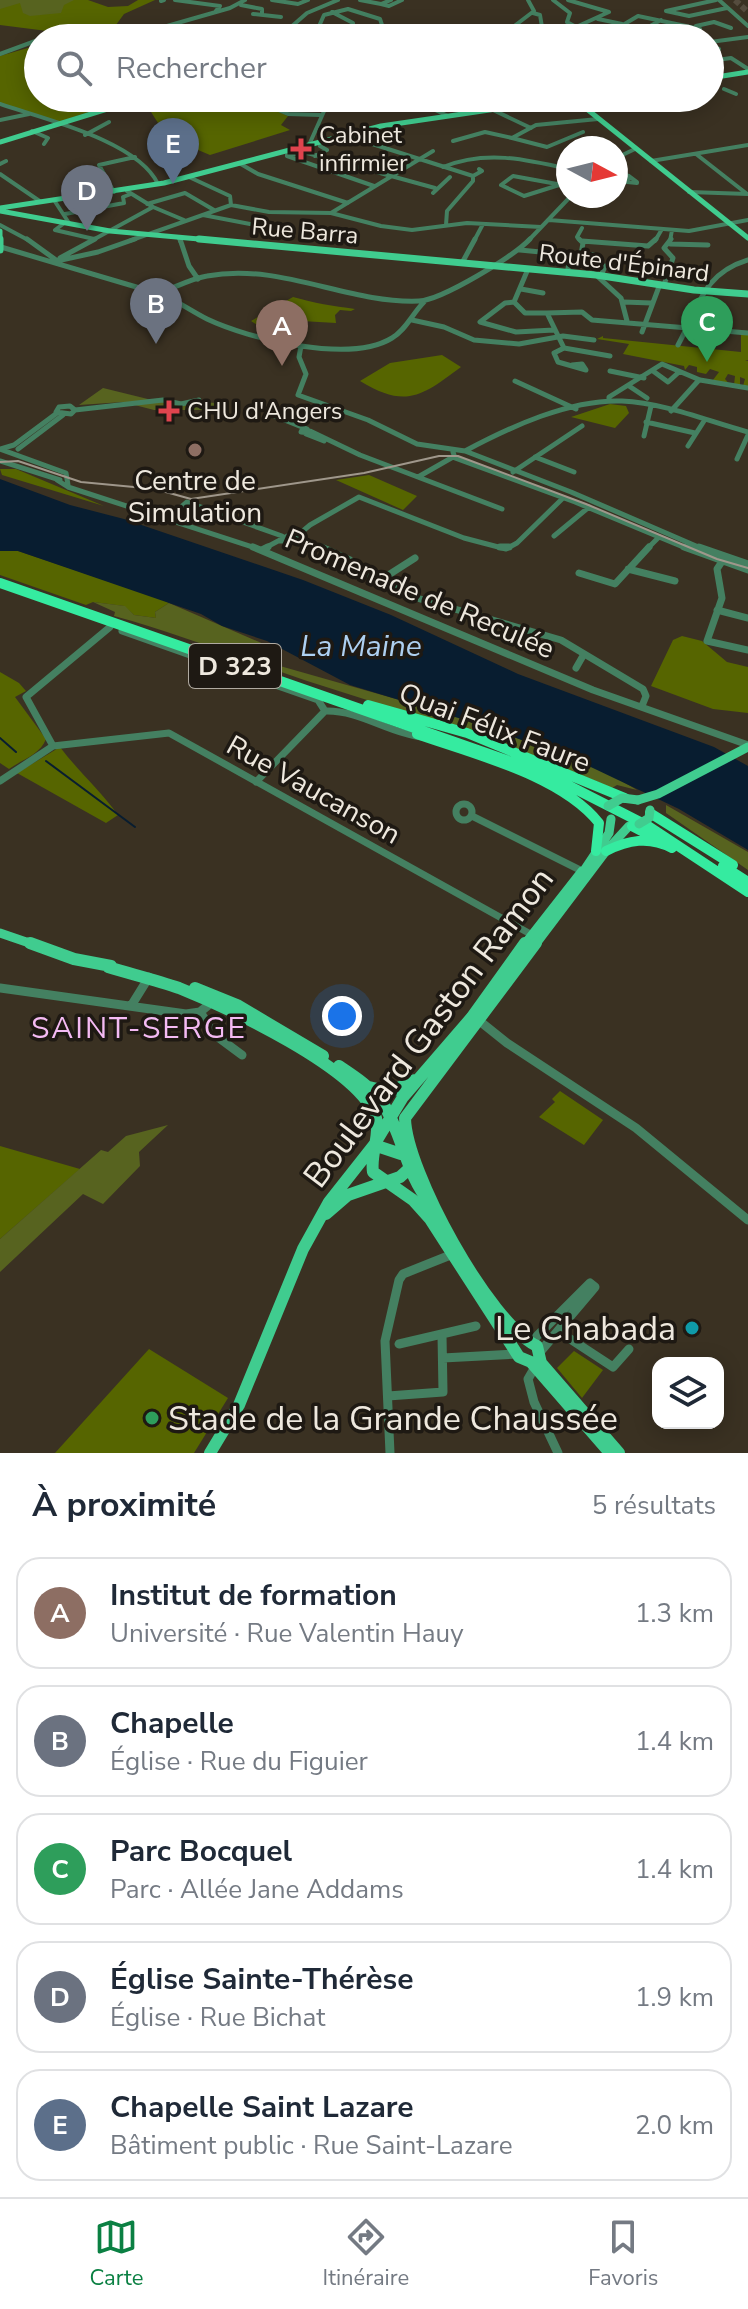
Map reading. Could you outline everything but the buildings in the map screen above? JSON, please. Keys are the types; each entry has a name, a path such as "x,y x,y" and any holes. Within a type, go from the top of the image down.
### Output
{"highway":[{"name":"Quai Félix Faure","path":"0,583 368,705 539,766 608,808"},
{"name":"Quai Félix Faure","path":"0,583 525,765 608,808"},
{"path":"368,705 387,708 545,762 625,798"},
{"path":"355,707 532,774 648,826 748,892"},
{"path":"409,728 526,776 583,804 599,823 601,851 634,840 666,844"},
{"path":"648,803 666,823 748,874"},
{"path":"608,808 748,882"},
{"path":"633,825 748,900"}],"main road":[{"path":"724,75 748,70"},
{"path":"0,142 98,112"},
{"path":"0,210 128,192 285,154 344,135 473,112"},
{"path":"589,112 748,238"},
{"name":"Rue Barra","path":"0,210 110,231 497,266"},
{"path":"0,217 9,213"},
{"path":"0,228 1,248"},
{"name":"Route d'Épinard","path":"497,266 748,294"},
{"name":"Boulevard Gaston Ramon","path":"321,1219 348,1195 387,1182 408,1161 404,1120 582,871 633,825 649,818 648,803 747,745"},
{"path":"633,825 608,808 615,800 625,798 648,803"},
{"name":"Boulevard Gaston Ramon","path":"536,936 570,900 601,851 609,833 608,808"},
{"name":"Boulevard Gaston Ramon","path":"570,900 569,894 582,871"},
{"path":"0,933 58,954 150,977 215,999 313,1050 366,1086 384,1105 423,1195 435,1208 473,1275"},
{"path":"215,999 346,1078 367,1101 378,1127 372,1169 420,1207 529,1354 610,1453"},
{"name":"Boulevard Gaston Ramon","path":"210,1453 239,1405 303,1249 339,1188 374,1145 418,1079 476,1019"},
{"path":"366,1086 390,1092 418,1079"},
{"path":"374,1145 408,1161"},
{"path":"453,1254 458,1255 529,1354 619,1453"}],"street":[{"path":"175,0 220,6 215,12"},
{"path":"272,0 298,4 308,0"},
{"path":"292,24 303,13 335,0"},
{"path":"360,0 389,6 402,0"},
{"path":"381,4 391,0"},
{"path":"520,0 528,0 535,8 525,24"},
{"path":"553,0 570,13 568,24"},
{"path":"568,0 609,12 587,24"},
{"path":"727,8 689,16 666,11 718,0 748,26"},
{"path":"167,24 243,2 262,9 262,15"},
{"path":"314,24 332,12 348,9 377,16 383,24"},
{"path":"332,12 353,24"},
{"path":"533,13 540,15 542,24"},
{"path":"253,14 281,17"},
{"path":"598,19 622,24 638,16 684,24"},
{"path":"654,24 661,20"},
{"path":"724,26 731,28"},
{"path":"724,41 748,37"},
{"path":"0,54 24,45"},
{"path":"724,59 731,58 748,70"},
{"path":"724,89 736,94"},
{"path":"0,104 118,146 154,175 158,184"},
{"path":"284,112 320,115"},
{"path":"315,156 327,150 315,144 313,134 322,112"},
{"path":"440,112 448,116"},
{"path":"505,112 531,128"},
{"path":"0,120 29,114"},
{"path":"512,138 531,128 598,119"},
{"path":"85,135 109,122"},
{"path":"33,132 48,139 44,144"},
{"path":"453,141 485,132 547,147 583,132"},
{"path":"344,135 473,176 482,171 479,169"},
{"path":"651,161 747,147"},
{"path":"628,152 635,149"},
{"path":"331,213 433,151"},
{"path":"285,154 304,153 434,190 450,177"},
{"path":"285,154 311,166 374,186"},
{"path":"443,167 465,158 503,154 556,167"},
{"path":"696,154 748,194"},
{"path":"114,192 99,165 135,157"},
{"path":"239,163 258,174 348,203"},
{"path":"1,174 41,202"},
{"path":"446,225 447,211 473,181 473,176"},
{"path":"513,176 559,185 526,196 501,185 513,176"},
{"path":"189,177 230,196 231,205"},
{"path":"65,214 124,203 123,197 128,192 185,221"},
{"path":"689,192 748,194"},
{"path":"55,260 110,231 150,205 185,193 215,210"},
{"path":"54,200 65,214 67,225 94,239"},
{"path":"0,228 20,234 55,260 98,252 231,205 269,212 331,213 412,230 483,224 541,227"},
{"path":"164,292 222,274 277,276 382,299 420,302 497,266 520,250 560,208"},
{"path":"203,215 250,224"},
{"path":"549,220 696,231 748,220"},
{"path":"462,263 483,224"},
{"path":"582,228 577,237 582,241 648,246 662,229"},
{"path":"670,244 672,230"},
{"path":"179,237 196,280"},
{"path":"581,254 582,241"},
{"path":"642,332 651,303 673,258 664,248 670,244 708,245"},
{"path":"1,248 55,260 141,289 164,292 206,319 301,346 351,349 379,345 396,336 412,320 420,302"},
{"path":"520,250 594,255"},
{"path":"567,273 571,255"},
{"path":"678,345 719,270 748,260"},
{"path":"614,267 605,266 599,276 624,302 627,321"},
{"path":"514,302 528,269"},
{"path":"521,289 543,293"},
{"path":"554,330 516,332 480,322 506,302 514,302 525,313 582,312 592,320 645,322 748,333"},
{"path":"624,302 651,303"},
{"path":"547,313 564,348 610,356"},
{"path":"412,320 444,327 474,340 519,344 557,337 594,340"},
{"path":"611,329 615,321"},
{"path":"710,330 710,350"},
{"path":"301,346 299,357 306,374 298,395 368,420 410,442 465,455 513,472 721,563 748,567"},
{"path":"564,348 554,355 558,362 585,371 582,364 585,360 579,351"},
{"path":"609,401 609,397 662,364 699,380 748,388"},
{"path":"610,371 644,378"},
{"path":"653,371 668,382 679,372"},
{"path":"671,411 699,380"},
{"path":"515,381 576,409"},
{"path":"629,386 647,398"},
{"path":"60,414 57,408 63,406 75,410 163,400 181,404 199,400"},
{"path":"465,455 526,425 609,401 651,406 748,433 737,459"},
{"path":"644,436 651,406"},
{"path":"267,413 502,509"},
{"path":"18,449 60,414"},
{"path":"0,449 14,445 60,414"},
{"path":"688,446 704,421"},
{"path":"646,422 695,433"},
{"path":"513,472 582,426"},
{"path":"0,449 66,473 65,483 75,489"},
{"path":"418,477 454,453"},
{"path":"465,455 748,567"},
{"path":"535,457 574,472"},
{"name":"Promenade de Reculée","path":"0,461 261,550 593,690 747,745"},
{"path":"57,480 66,478"},
{"path":"261,550 359,497 464,538 502,549 514,545 565,496"},
{"path":"168,518 187,502 333,551 379,581 431,603 561,640 643,689 646,696 642,706"},
{"path":"554,536 589,507"},
{"path":"579,573 615,584 659,537"},
{"path":"379,581 415,558"},
{"path":"721,563 717,569 722,598 707,642 748,650"},
{"path":"628,569 675,581"},
{"path":"345,584 362,571"},
{"name":"Quai Félix Faure","path":"0,583 110,627 318,700 325,711 337,709 411,736 426,737"},
{"path":"373,596 387,585"},
{"path":"416,614 431,603"},
{"path":"717,610 748,618"},
{"path":"0,781 53,746 26,697 110,627"},
{"path":"576,668 584,654"},
{"path":"256,782 325,711"},
{"name":"Rue Vaucanson","path":"53,746 165,732 536,936"},
{"path":"472,816 582,871"},
{"path":"131,1006 150,977"},
{"path":"0,988 186,1014 200,1012 215,999"},
{"path":"200,1012 215,1035 242,1055"},
{"path":"476,1019 636,1128 748,1220"},
{"path":"390,1453 385,1341 399,1280 403,1274 453,1254"},
{"path":"443,1358 529,1354 560,1332 573,1306 550,1325 529,1354 528,1379 534,1402 558,1453"},
{"path":"550,1325 613,1367 629,1349"},
{"path":"399,1344 476,1326"},
{"path":"388,1396 443,1392 442,1335"}],"green space":[{"path":"0,0 88,0 108,7 128,6 138,0 155,0 124,14 117,24 24,24 24,28 0,25"},
{"path":"0,0 74,0 64,5 61,13 30,16 23,13 20,3 0,9"},
{"path":"24,49 24,112 0,103 0,56"},
{"path":"25,112 89,112 55,123"},
{"path":"151,112 279,112 288,116 281,125 290,130 210,155 167,137"},
{"path":"293,297 355,309 340,310 335,315 336,323 284,320 262,328 251,321"},
{"path":"741,334 748,335 748,360 745,360 748,361 748,387 743,386 745,379 740,377 740,386 734,385 735,376 728,374 725,379 730,385 699,379 713,380 719,372 710,369 706,374 697,372 697,367 689,365 685,370 684,366 623,354 629,344 597,339 603,336 741,352"},
{"path":"442,355 461,367 424,392 402,397 390,395 360,381 390,363"},
{"path":"103,388 156,401 219,403 217,410 154,410 123,402 79,405"},
{"path":"610,404 626,406 629,413 615,428 571,417"},
{"path":"0,469 16,469 104,506 2,475"},
{"path":"369,475 417,496 403,510 336,480"},
{"path":"12,549 169,603 155,612 156,618 134,615 124,606 93,602 86,605 0,575 0,551"},
{"path":"93,602 125,606 134,615 156,618 155,612 169,603 273,648 280,666 470,720 610,774 637,790 617,785 612,788 469,733 114,616 115,612"},
{"path":"682,636 702,641 727,662 748,667 748,713 713,709 651,686 673,640"},
{"path":"0,672 26,691 15,697 46,739 35,753 9,769 0,763"},
{"path":"60,747 118,815 106,823 17,773"},
{"path":"666,805 748,852 748,870 666,813"},
{"path":"560,1091 603,1120 584,1145 539,1117 555,1102 552,1099"},
{"path":"168,1125 139,1152 140,1166 103,1204 83,1194 0,1272 0,1239 101,1150 108,1152 126,1136"},
{"path":"0,1146 80,1169 0,1239"},
{"name":"Stade de la Grande Chaussée","path":"149,1349 228,1398 194,1453 55,1453"},
{"path":"574,1351 603,1370 582,1398 557,1368"}],"water":[{"name":"La Maine","path":"0,479 70,505 124,519 303,580 391,615 518,674 714,747 748,766 748,850 679,809 574,759 478,724 350,685 267,641 222,626 201,614 18,551 0,551"}],"waterway":[{"path":"0,738 16,752"},
{"path":"46,761 135,827"}],"tunnel":[{"path":"735,0 748,12"}],"tram line":[{"path":"0,462 18,461 81,482 155,489 191,499 364,473 439,456 458,456 586,504 717,559 748,568"}],"place":[{"name":"Cabinet infirmier","path":"301,149"},
{"name":"Chapelle Saint Lazare","path":"173,184"},
{"name":"Église Sainte-Thérèse","path":"87,231"},
{"name":"Chapelle","path":"156,344"},
{"name":"Parc Bocquel","path":"707,362"},
{"name":"Institut de formation","path":"282,366"},
{"name":"CHU d'Angers","path":"169,411"},
{"name":"Centre de Simulation","path":"195,450"},
{"name":"Le Chabada","path":"692,1328"},
{"name":"Stade de la Grande Chaussée","path":"152,1418"}],"district":[{"name":"SAINT-SERGE","path":"139,1028"}]}
